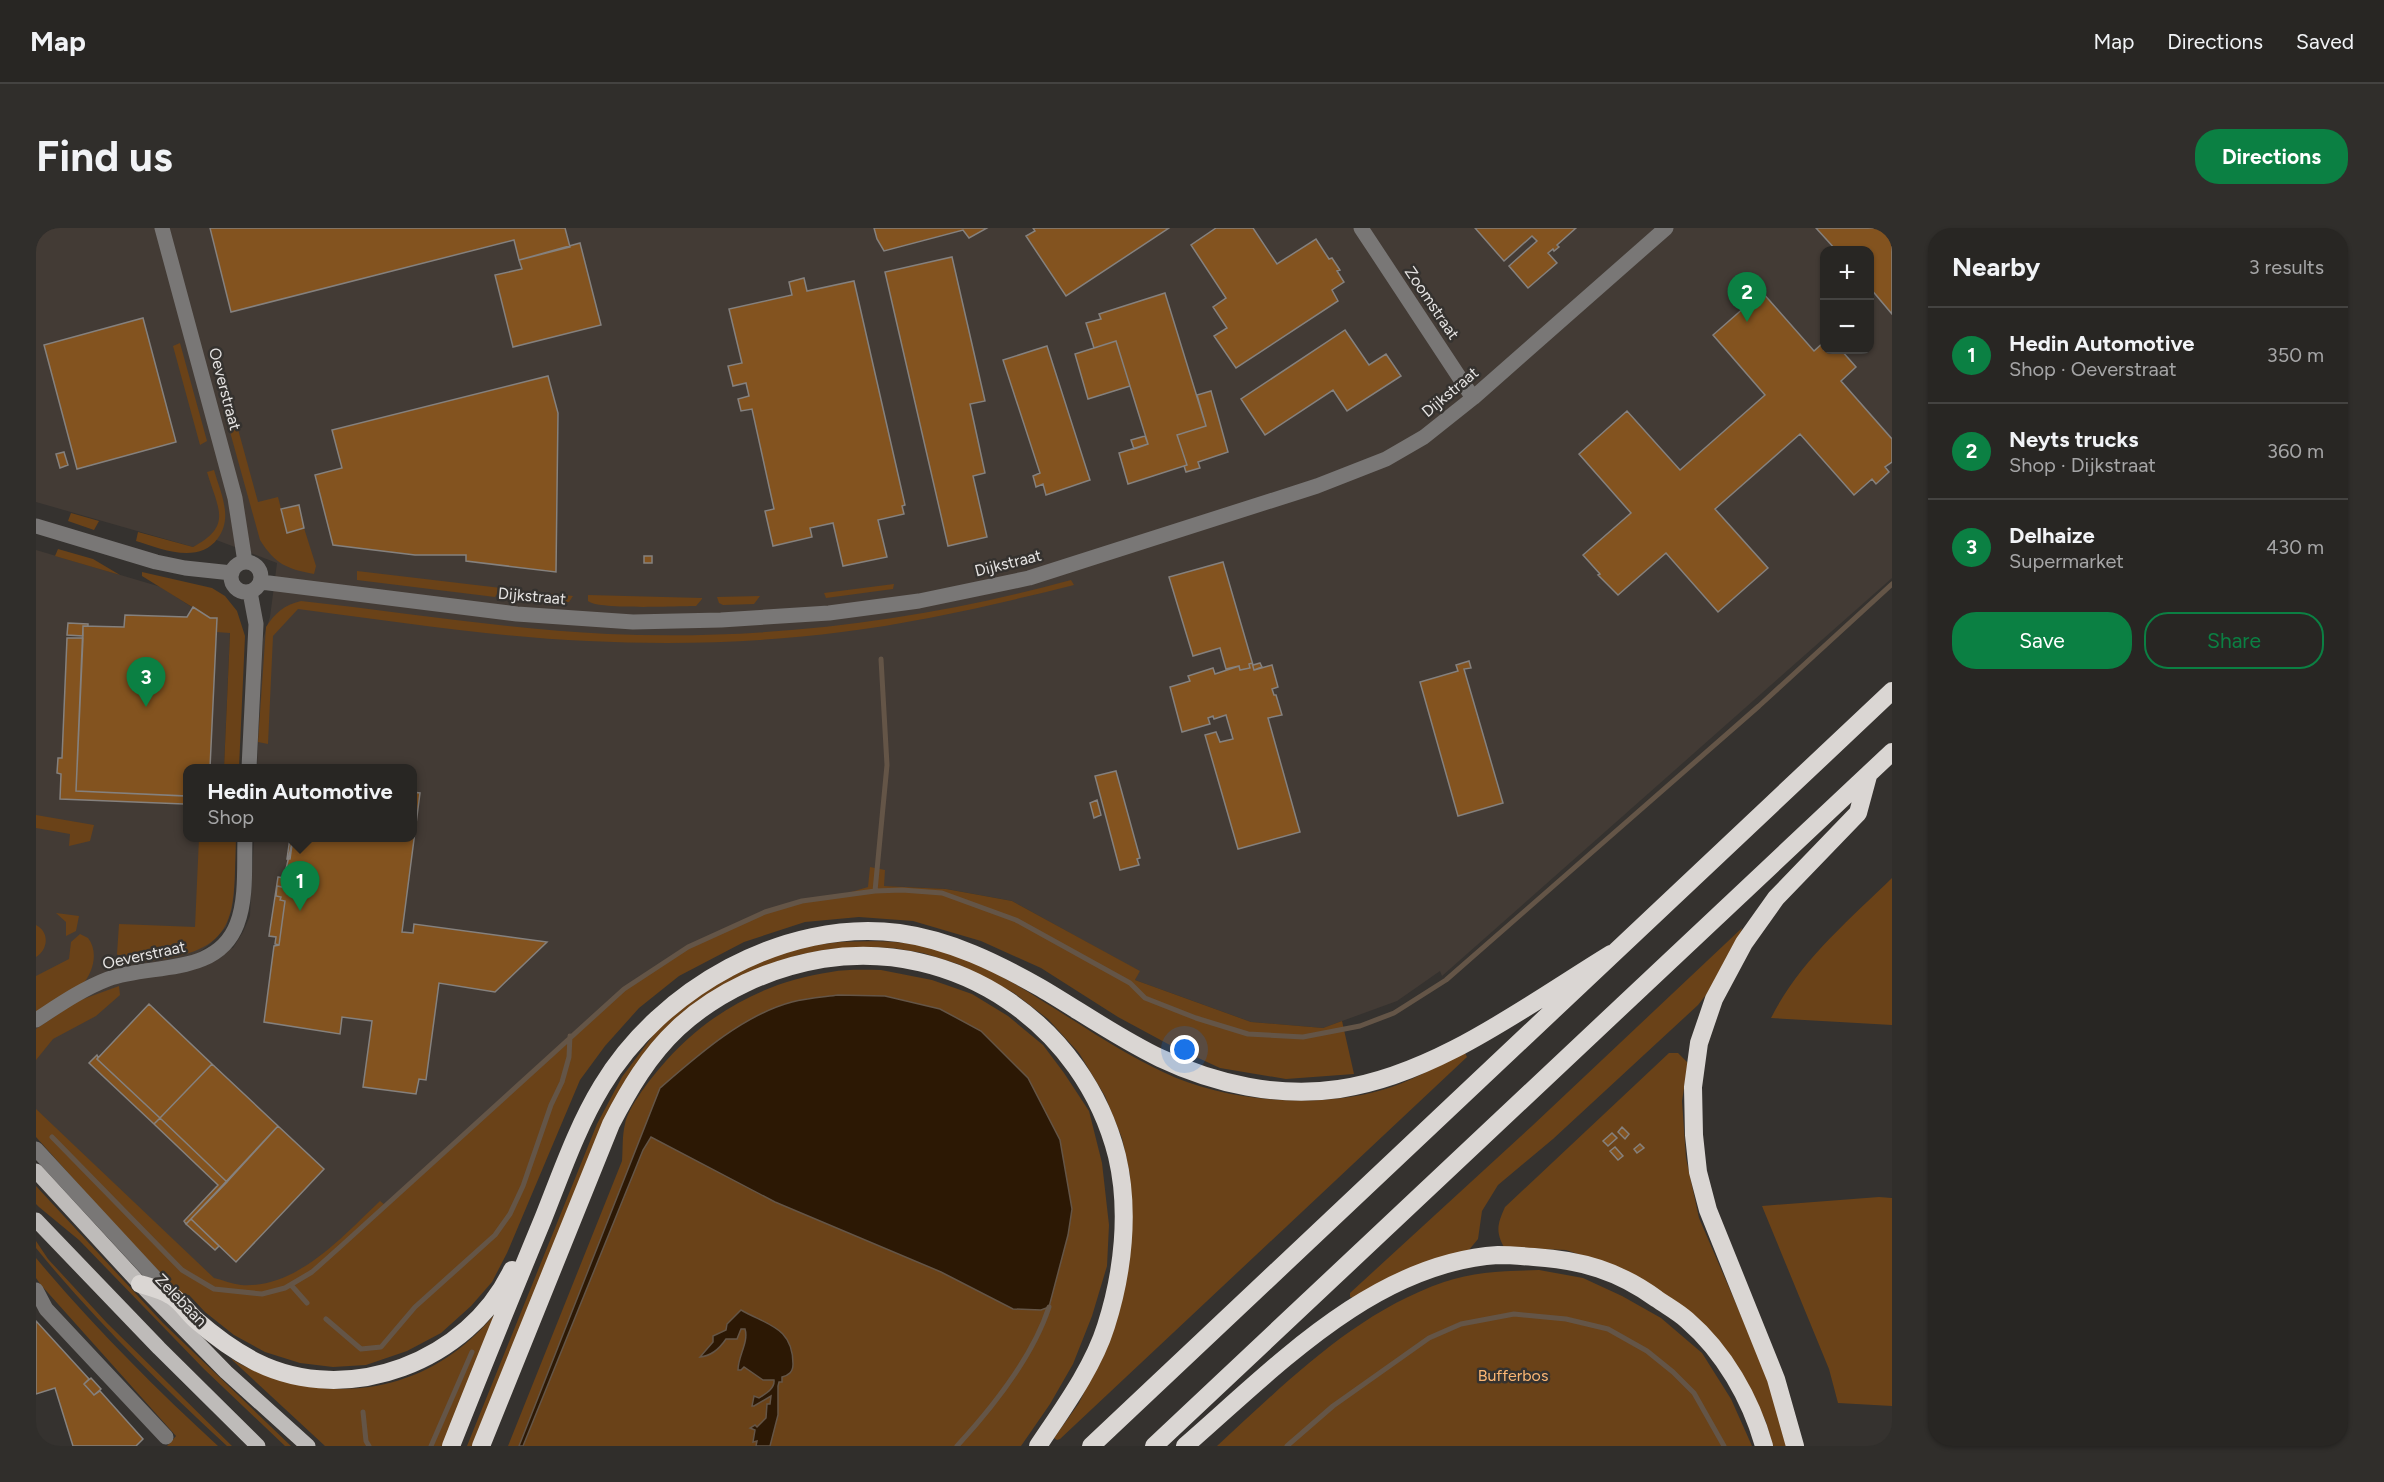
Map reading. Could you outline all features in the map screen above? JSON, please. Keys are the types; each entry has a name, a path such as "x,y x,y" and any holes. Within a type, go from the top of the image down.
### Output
{"highway":[{"path":"1091,1446 1892,691"},
{"path":"1154,1446 1892,752"},
{"path":"1796,1446 1776,1379 1708,1210 1698,1172 1694,1135 1693,1087 1699,1044 1714,999 1744,943 1776,898 1858,813 1868,775"},
{"path":"451,1446 572,1147 592,1103 620,1058 646,1028 678,1000 710,978 788,942 850,932 899,933 947,944 995,962 1159,1058 1209,1077 1245,1087 1284,1092 1338,1089 1387,1078 1433,1059 1484,1032 1611,954"},
{"path":"481,1446 611,1124 639,1074 658,1049 679,1027 701,1009 733,989 761,976 790,966 841,957 876,956 927,964 972,979 1004,996 1034,1020 1065,1051 1088,1083 1103,1113 1117,1157 1124,1203 1123,1243 1115,1291 1105,1329 1070,1399 1038,1446"},
{"path":"140,1284 171,1295 195,1319 238,1352 257,1362 306,1378 373,1376 409,1365 442,1350 487,1308 506,1282 576,1115 604,1068 620,1058"},
{"path":"494,1446 606,1162 611,1124"},
{"path":"1185,1446 1298,1347 1361,1303 1389,1286 1433,1268 1499,1255 1550,1258 1597,1266 1646,1291 1678,1314 1710,1344 1730,1370 1758,1426 1764,1446"}],"main road":[{"name":"Zelebaan","path":"36,1171 140,1284 226,1372 308,1446"},
{"path":"36,1220 159,1348 258,1446"}],"street":[{"name":"Oeverstraat","path":"162,228 236,498 245,562"},
{"name":"Zoomstraat","path":"1361,228 1473,398"},
{"name":"Dijkstraat","path":"256,587 517,614 633,622 733,620 829,613 919,602 1029,578 1317,486 1386,459 1424,437 1473,398 1666,228"},
{"path":"36,526 156,562 232,573"},
{"path":"249,764 258,567 245,562 236,565 231,581 236,588 240,591 256,587"},
{"name":"Oeverstraat","path":"36,1020 110,978 191,964 207,958 219,949 231,937 242,906 245,842"},
{"path":"36,1149 171,1295"},
{"path":"36,1290 46,1309 166,1437"}],"shaded area":[{"path":"36,228 1892,228 1892,578 1442,976 1440,971 1397,1001 1323,1028 1251,1022 1135,980 1139,971 1012,901 946,889 884,886 802,901 765,912 688,947 624,989 340,1247 285,1288 214,1289 36,1118 36,550 161,587 230,632 224,764 183,764 183,842 236,842 234,893 226,927 198,953 233,948 243,932 250,916 254,842 417,842 417,764 257,764 263,639 270,617 277,563 211,538 193,547 36,502"},
{"path":"838,995 885,996 940,1009 981,1031 1028,1078 1060,1140 1072,1209 1068,1235 1049,1307 1041,1310 1013,1309 941,1272 775,1202 651,1137 643,1150 523,1446 519,1446 660,1088 722,1038 756,1016 792,1002"},
{"path":"741,1310 777,1329 789,1342 792,1352 792,1369 789,1374 782,1377 782,1382 779,1382 778,1386 778,1415 770,1446 756,1446 757,1441 753,1442 755,1430 750,1428 755,1425 757,1427 766,1418 767,1404 770,1404 771,1396 752,1406 754,1396 759,1398 767,1393 773,1386 774,1380 763,1380 744,1367 738,1370 746,1339 745,1329 741,1329 737,1339 726,1339 715,1351 700,1357 713,1342 713,1336 726,1330 727,1324"}],"green space":[{"path":"180,343 207,441 200,445 173,346"},
{"path":"230,400 258,502 278,497 287,532 304,528 316,566 314,574 282,564 271,555 260,540 222,403"},
{"path":"214,470 223,501 225,518 220,535 210,546 201,551 179,553 136,541 138,532 193,547 214,532 218,524 218,506 207,472"},
{"path":"71,513 99,521 94,530 68,521"},
{"path":"58,549 93,559 120,575 55,556"},
{"path":"357,571 501,588 495,597 357,580"},
{"path":"142,572 212,588 225,596 237,611 245,636 239,764 224,764 230,633 216,632 210,618 142,576"},
{"path":"1071,580 1074,585 930,618 810,636 715,642 651,643 552,639 443,628 298,609 273,636 268,744 258,742 266,627 281,610 301,601 569,632 725,634 783,631 900,617 958,607"},
{"path":"894,584 893,589 826,598 824,593"},
{"path":"528,591 573,596 569,602 532,600"},
{"path":"588,595 702,599 696,606 622,607 595,604 588,601"},
{"path":"760,596 754,604 723,605 719,603 717,597"},
{"path":"36,815 94,825 90,841 69,846 70,834 36,828"},
{"path":"199,842 236,842 232,906 227,922 218,936 204,947 183,955 129,962 117,954 119,924 195,927"},
{"path":"870,867 885,870 884,886 946,889 1012,901 1140,971 1135,980 1251,1022 1323,1028 1342,1021 1354,1074 1286,1079 1220,1068 1118,1017 1041,968 981,941 913,921 859,917 805,922 744,942 679,976 639,1008 605,1046 580,1080 507,1253 492,1282 471,1306 441,1333 407,1351 366,1365 333,1367 300,1363 265,1352 234,1335 205,1312 189,1295 181,1294 122,1233 36,1137 36,1109 214,1278 241,1285 262,1284 281,1278 318,1258 380,1201 385,1205 624,989 688,947 765,912 802,901 841,895 868,887"},
{"path":"1892,878 1892,1025 1771,1018 1782,998 1810,960"},
{"path":"56,913 79,916 76,931 66,936 66,922"},
{"path":"36,925 44,932 46,941 43,950 36,957"},
{"path":"1742,928 1740,937 1713,986 1698,1005 1553,1139 1498,1185 1482,1211 1478,1239 1468,1251 1356,1299 1350,1297 1350,1293 1532,1126"},
{"path":"80,934 88,938 93,950 92,969 89,975 82,985 36,1012 36,976 69,959 71,942"},
{"path":"840,942 897,942 931,948 970,961 1006,979 1152,1067 1188,1082 1242,1096 1300,1101 1356,1096 1402,1083 1460,1054 1465,1053 1467,1057 1057,1440 1054,1438 1079,1403 1108,1343 1130,1175 1122,1138 1105,1096 1079,1053 1048,1019 1014,993 958,964 923,953 893,948 830,949 798,955 767,965 683,1015 571,1202 472,1446 467,1446 597,1124 622,1077 660,1026 717,981 768,957 815,945"},
{"path":"881,970 932,980 972,994 1008,1016 1043,1045 1089,1111 1102,1163 1109,1225 1107,1266 1092,1316 1073,1364 1050,1404 1021,1446 508,1446 622,1161 623,1133 627,1118 649,1081 676,1050 695,1033 736,1004 758,993 781,984 831,972"},
{"path":"119,986 120,995 96,1016 53,1039 36,1060 36,1029 78,1001"},
{"path":"1669,1053 1678,1053 1688,1063 1682,1101 1686,1158 1699,1218 1768,1378 1787,1446 1773,1446 1766,1422 1750,1389 1722,1344 1599,1261 1566,1250 1504,1247 1499,1236 1499,1222 1505,1207"},
{"path":"36,1186 163,1323 291,1446 285,1446 204,1369 79,1240 36,1204"},
{"path":"1892,1198 1892,1406 1838,1403 1829,1369 1762,1206"},
{"path":"36,1241 48,1259 107,1323 232,1446 227,1446 203,1424 110,1332 36,1248"},
{"path":"36,1258 124,1355 218,1446 167,1446 176,1436 41,1285 36,1278"},
{"name":"Bufferbos","path":"1539,1270 1583,1278 1661,1318 1702,1353 1731,1399 1752,1446 1217,1446 1323,1352 1380,1312 1411,1295 1456,1278 1491,1272"},
{"path":"496,1313 442,1446 325,1446 230,1358 256,1372 313,1387 342,1389 371,1387 399,1380 426,1369 452,1354"}],"building":[{"path":"210,228 565,228 570,247 519,260 514,240 231,312"},
{"path":"874,228 987,228 969,238 963,230 884,251"},
{"path":"1033,228 1169,228 1066,296 1026,236 1035,231"},
{"path":"1216,228 1253,228 1277,264 1316,239 1329,259 1332,258 1340,270 1337,271 1344,282 1332,290 1338,301 1236,368 1214,336 1227,328 1213,307 1226,298 1191,245"},
{"path":"1475,228 1576,228 1557,245 1559,247 1548,253 1557,263 1528,288 1509,266 1537,241 1532,236 1504,261"},
{"path":"1816,228 1892,228 1892,314 1874,293 1874,246 1832,246"},
{"path":"580,243 601,325 513,347 495,275 522,269 519,260"},
{"path":"952,257 985,401 970,404 985,473 973,476 987,537 948,546 885,272"},
{"path":"804,278 807,291 854,281 905,505 902,506 904,514 878,520 887,557 843,566 833,523 810,528 812,537 773,546 765,511 774,509 752,409 741,411 738,399 749,396 746,383 733,386 728,366 742,363 729,309 792,295 789,282"},
{"path":"1762,292 1814,351 1820,346 1820,354 1845,354 1856,367 1841,381 1892,439 1892,462 1885,467 1889,472 1876,484 1872,479 1854,495 1800,434 1715,509 1768,568 1718,612 1666,553 1618,595 1598,575 1600,574 1583,555 1631,513 1579,454 1627,411 1680,470 1765,395 1713,335"},
{"path":"1165,293 1206,426 1177,435 1187,465 1128,484 1119,453 1148,444 1116,341 1094,348 1086,323 1101,319 1099,314"},
{"path":"143,318 176,442 77,469 44,345"},
{"path":"1345,330 1369,365 1386,354 1401,376 1347,411 1333,390 1265,435 1241,399"},
{"path":"1116,341 1130,386 1088,399 1075,354"},
{"path":"1047,346 1090,480 1046,495 1043,484 1036,487 1033,476 1040,473 1003,360"},
{"path":"548,376 558,413 556,572 466,561 466,555 415,555 333,545 315,475 342,468 332,430"},
{"path":"1211,391 1228,452 1198,462 1200,468 1186,472 1184,466 1187,465 1177,435 1206,426 1197,395"},
{"path":"1145,436 1148,444 1134,449 1131,440"},
{"path":"64,452 68,465 60,468 56,454"},
{"path":"299,505 304,528 287,533 281,509"},
{"path":"644,556 652,556 652,563 644,563"},
{"path":"1223,562 1253,665 1260,663 1262,667 1254,670 1252,663 1249,664 1250,668 1240,670 1239,666 1226,669 1220,648 1193,656 1169,577"},
{"path":"193,607 210,618 217,618 210,764 183,764 183,796 76,791 83,626 124,627 125,615 187,617"},
{"path":"68,623 88,624 88,626 83,626 83,636 67,635"},
{"path":"67,638 83,638 76,791 183,796 183,804 60,799 61,774 57,773 58,758 62,758"},
{"path":"1469,661 1471,668 1464,669 1503,803 1458,816 1420,682 1458,671 1456,665"},
{"path":"1252,663 1254,670 1272,665 1278,687 1272,689 1282,715 1268,718 1300,832 1238,849 1205,735 1216,732 1220,742 1233,739 1226,715 1214,719 1213,716 1208,718 1210,724 1182,732 1170,687 1190,681 1188,676 1213,668 1215,674 1239,666 1240,670 1250,668 1249,664"},
{"path":"1116,771 1140,858 1137,859 1139,865 1120,870 1095,776"},
{"path":"417,793 420,793 417,816"},
{"path":"1097,800 1101,815 1094,818 1090,803"},
{"path":"289,842 292,842 290,859 287,859"},
{"path":"292,842 414,842 402,932 413,933 414,924 547,942 495,992 439,983 426,1080 419,1079 416,1094 363,1087 372,1021 342,1017 340,1034 264,1022 274,946 279,945 285,901 276,896 277,886 282,887"},
{"path":"278,877 284,878 282,887 277,886 276,896 285,901 279,945 275,944 276,937 269,936"},
{"path":"149,1004 212,1064 160,1118 97,1059"},
{"path":"97,1055 97,1059 160,1118 154,1124 89,1063"},
{"path":"212,1064 278,1126 227,1182 160,1118"},
{"path":"160,1118 227,1182 186,1224 184,1221 218,1185 154,1124"},
{"path":"278,1126 324,1169 236,1262 191,1219"},
{"path":"1622,1127 1629,1134 1625,1139 1618,1132"},
{"path":"1612,1133 1617,1138 1608,1146 1603,1141"},
{"path":"1640,1144 1644,1148 1637,1153 1634,1149"},
{"path":"1615,1147 1623,1156 1618,1160 1610,1151"},
{"path":"191,1219 219,1246 215,1250 186,1224"},
{"path":"36,1321 89,1379 84,1384 94,1395 100,1391 143,1439 136,1446 73,1446 55,1388 36,1394"},
{"path":"91,1378 101,1389 94,1395 84,1384"}],"waterway":[{"path":"52,1137 182,1270 214,1289 262,1294 285,1288 312,1272 624,989 688,947 765,912 802,901 875,891 902,890 942,893 1016,920 1130,983 1145,998 1196,1018 1248,1034 1303,1037 1360,1026 1394,1013 1446,980 1759,706 1892,584"},
{"path":"875,891 887,765 881,659"},
{"path":"326,1319 361,1349 381,1347 415,1307 495,1235 510,1214 523,1186 551,1105 562,1082 569,1057 570,1036"},
{"path":"291,1285 307,1303"},
{"path":"957,1446 1010,1381 1033,1344 1049,1307"},
{"path":"1287,1446 1333,1406 1429,1338 1461,1324 1514,1314 1566,1319 1608,1329 1647,1351 1694,1393 1724,1446"},
{"path":"431,1446 472,1352"},
{"path":"363,1412 366,1441 369,1446"}],"place":[{"name":"Neyts trucks","path":"1747,322"},
{"name":"Delhaize","path":"146,707"},
{"name":"Hedin Automotive","path":"300,911"}]}
